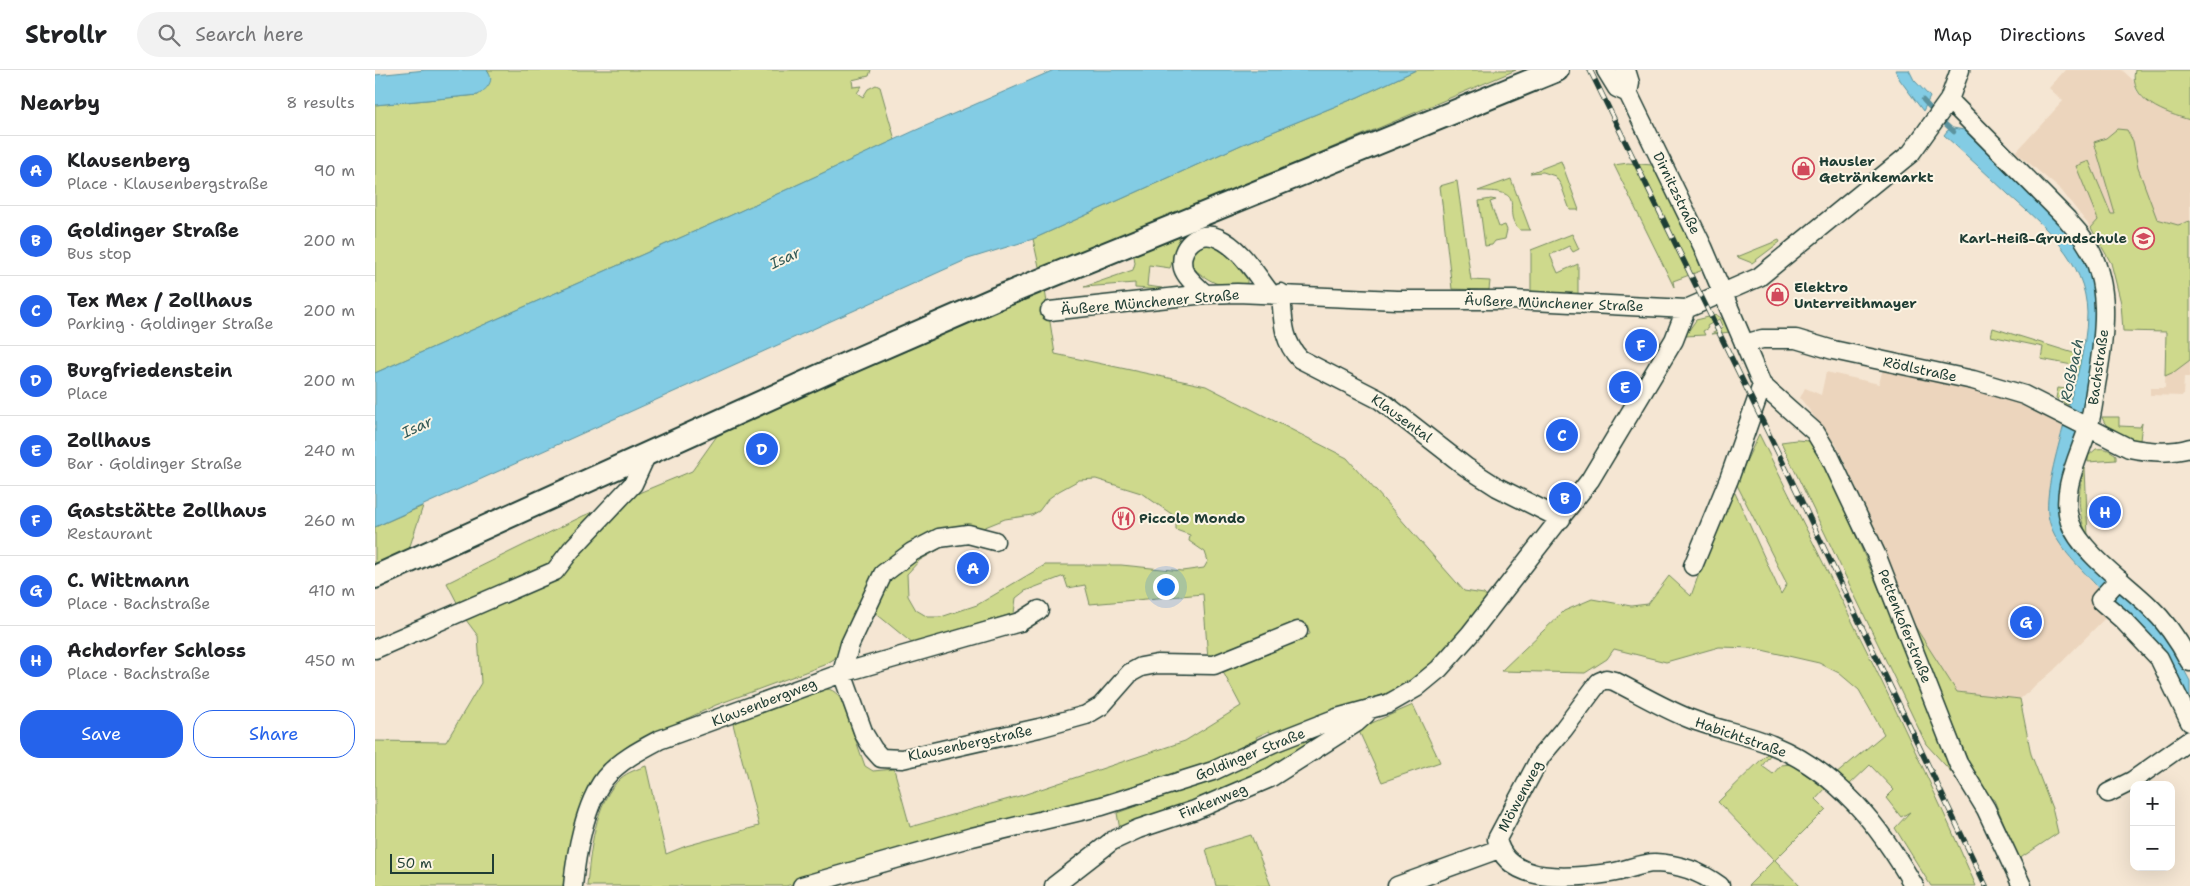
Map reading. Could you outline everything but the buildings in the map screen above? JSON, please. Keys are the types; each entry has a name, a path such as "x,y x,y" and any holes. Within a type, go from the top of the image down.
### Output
{"main road":[{"path":"375,576 850,362 997,298 1557,70"}],"street":[{"name":"Dirnitzstraße","path":"1607,70 1617,88 1629,93"},
{"name":"Dirnitzstraße","path":"1625,70 1630,83 1629,93 1671,179 1723,294"},
{"name":"Äußere Münchener Straße","path":"1050,311 1205,294 1276,294 1397,300 1513,300 1686,309 1759,277 1911,153 1947,103 1960,70"},
{"name":"Bachstraße","path":"1947,103 2067,219 2084,240 2094,259 2103,293 2104,339 2078,421 2075,464 2067,495 2070,521 2112,586 2152,608 2166,624 2190,662"},
{"path":"1205,294 1183,269 1183,258 1186,249 1192,242 1199,237 1207,235 1226,242 1276,294"},
{"name":"Klausental","path":"1276,294 1290,348 1300,359 1380,400 1466,467 1497,487 1561,519"},
{"name":"Pettenkoferstraße","path":"1723,294 1762,386 1815,432 1830,457 1876,554 1958,763 1987,809 2022,886"},
{"name":"Goldinger Straße","path":"802,886 954,842 1102,806 1213,771 1273,743 1337,718 1388,704 1416,688 1439,669 1471,634 1590,480 1674,340 1686,309"},
{"name":"Rödlstraße","path":"1744,344 1762,339 1796,339 1842,352 1973,380 2024,395 2129,448 2145,452 2167,452 2190,448"},
{"path":"1693,566 1732,472 1762,386"},
{"path":"375,649 555,571 571,550 633,484 645,456"},
{"path":"842,673 850,644 883,574 912,552 939,538 968,534 995,541"},
{"name":"Bachstraße","path":"2112,586 2100,598 2101,602 2123,620 2159,658 2190,722"},
{"name":"Klausenbergweg","path":"573,886 581,837 592,801 606,777 639,750 659,740 842,673 1020,622 1039,610"},
{"name":"Klausenbergstraße","path":"842,673 864,734 873,750 881,758 902,758 1039,728 1086,715 1101,706 1130,673 1141,667 1157,664 1214,666 1298,631"},
{"name":"Möwenweg","path":"1606,679 1599,682 1541,756 1501,829 1497,839 1499,849 1509,863 1523,871 1547,876 1611,873 1654,863 1688,869 1705,876 1720,886"},
{"name":"Habichtstraße","path":"1606,679 1614,681 1689,718 1771,744 1797,757 1850,797 1887,839 1914,886"},
{"name":"Finkenweg","path":"1054,886 1113,841 1138,829 1195,810 1270,778 1356,723 1370,710"},
{"path":"2108,793 2132,781 2190,740"},
{"path":"1397,886 1499,849"}],"shaded area":[{"name":"Karl-Heiß-Grundschule","path":"2065,70 2122,70 2133,80 2136,90 2143,99 2176,116 2190,120 2190,377 2184,377 2183,396 2150,395 2150,388 2165,388 2166,332 2123,331 2121,303 2111,263 2091,228 2061,190 2016,152 2063,101 2049,88"},
{"path":"1883,368 2003,395 2064,423 2048,506 2067,553 2099,590 2107,616 2054,670 2020,699 1957,692 1909,617 1867,511 1837,446 1800,398 1805,388 1821,395 1826,372 1879,384"}],"green space":[{"path":"487,70 871,70 869,76 852,80 853,87 862,86 857,93 863,97 868,89 876,85 880,87 895,140 725,218 375,373 375,105 478,95 489,72"},
{"path":"1416,70 1516,70 1040,271 1033,239 1243,144 1358,97"},
{"path":"2135,70 2190,70 2190,120 2170,114 2143,98 2137,90 2134,81"},
{"path":"2117,129 2127,130 2133,141 2138,168 2157,219 2178,225 2190,221 2190,360 2165,376 2166,332 2123,331 2121,303 2111,263 2091,228 2098,220 2076,166 2089,161 2111,214 2115,214 2094,142 2106,138"},
{"path":"1561,161 1579,210 1570,210 1561,185 1555,176 1543,172 1530,173"},
{"path":"1628,163 1652,165 1655,169 1703,270 1673,281 1674,287 1614,165"},
{"path":"1511,179 1530,230 1520,230 1514,223 1510,198 1505,194 1478,191"},
{"path":"1457,181 1471,280 1490,281 1489,290 1452,289 1440,186"},
{"path":"1496,200 1490,202 1499,227 1505,225 1507,230 1505,239 1485,246 1479,201"},
{"path":"1572,234 1579,249 1573,252 1569,246 1550,255 1558,273 1578,264 1578,294 1531,293 1531,250"},
{"path":"1175,235 1180,239 1170,268 1149,265 1147,286 1162,288 1162,290 1135,288 1135,283 1084,287 1133,270 1134,256 1127,255"},
{"path":"1779,240 1780,242 1752,263 1737,257"},
{"path":"1213,243 1224,250 1247,279 1247,285 1240,287 1224,286 1208,279 1190,264 1190,258 1199,245"},
{"path":"1045,290 1055,354 1206,386 1347,458 1464,591 1484,594 1490,601 1436,659 1406,686 1272,735 1269,731 1256,737 1259,743 1180,775 1098,801 865,862 786,886 587,886 595,828 605,800 621,778 630,772 646,766 666,854 686,846 759,826 732,720 822,689 833,691 843,704 865,766 873,771 894,769 910,827 1023,795 1185,741 1241,706 1222,670 1310,634 1307,624 1208,659 1203,594 1090,604 1085,585 1068,588 1064,576 1025,591 1016,598 1014,613 913,644 873,611 834,659 824,665 716,705 656,733 624,752 573,833 563,886 375,886 375,741 446,742 481,683 478,636 466,620 447,583 583,516 692,471 719,433 853,372","holes":["1096,479 1141,493 1173,515 1176,521 1176,530 1190,535 1189,541 1205,552 1208,561 1204,568 1182,571 1121,565 1045,565 977,605 941,617 928,617 916,610 908,596 907,574 920,560 963,536 1005,519 1032,515 1039,511 1048,499 1079,480"]},
{"path":"1717,315 1725,321 1731,332 1711,334 1723,328 1719,319 1707,326 1708,328 1703,331 1705,335 1685,336 1696,320"},
{"path":"1993,328 2083,356 2068,405 2056,398 2058,388 2067,389 2072,365 2041,359 2043,347 1991,336"},
{"path":"2102,417 2119,417 2119,426 2140,427 2142,423 2140,440 2117,434 2108,427"},
{"path":"1759,434 1898,715 1976,886 1931,886 1895,828 1910,812 1901,817 1886,798 1894,790 1870,765 1847,787 1835,775 1884,734 1859,690 1839,673 1819,663 1753,648 1719,647 1666,662 1614,649 1607,659 1585,673 1501,671 1564,611 1592,599 1631,606 1648,604 1669,576 1691,596 1728,493 1735,493 1781,594 1787,584 1736,483"},
{"path":"1810,441 1820,452 1963,785 1926,744 1781,442"},
{"path":"2096,449 2111,451 2116,455 2116,460 2088,462 2088,456"},
{"path":"2085,468 2088,537 2084,528 2079,502"},
{"path":"423,506 409,549 375,565 375,527"},
{"path":"1909,617 1957,692 2020,699 2031,754 2053,811 2058,833 2019,859 1994,800 1986,795 1976,780"},
{"path":"1413,705 1440,762 1382,782 1358,729"},
{"path":"1352,720 1249,781 1120,830 1117,813 1218,777 1278,748"},
{"path":"1768,753 1770,755 1762,766 1773,774 1781,765 1792,764 1825,789 1816,799 1826,809 1775,860 1800,886 1748,886 1774,860 1718,802"},
{"path":"1251,835 1271,886 1216,886 1206,849"}],"water":[{"path":"426,70 487,70 491,77 487,87 478,95 375,105 375,75"},
{"name":"Isar","path":"1054,70 1416,70 1358,97 1243,144 1033,239 968,259 375,527 375,373"},
{"path":"1895,70 1909,70 1914,80 1930,97 1923,111 1900,80"},
{"path":"1953,128 1964,130 2062,227 2080,250 2092,277 2096,307 2096,340 2084,407 2062,499 2118,590 2150,618 2174,651 2190,681 2190,711 2112,605 2063,549 2052,530 2049,520 2048,498 2052,472 2085,341 2087,313 2085,294 2079,277 2071,260 2049,232 1944,135"}],"waterway":[{"name":"Roßbach","path":"1923,100 1935,113"},
{"name":"Roßbach","path":"1940,119 1954,132"}],"railway":[{"path":"1590,70 1789,475 1986,886"}],"place":[{"name":"Hausler Getränkemarkt","path":"1803,169"},
{"name":"Karl-Heiß-Grundschule","path":"2143,238"},
{"name":"Elektro Unterreithmayer","path":"1778,295"},
{"name":"Gaststätte Zollhaus","path":"1641,345"},
{"name":"Zollhaus","path":"1625,387"},
{"name":"Tex Mex / Zollhaus","path":"1562,435"},
{"name":"Burgfriedenstein","path":"762,449"},
{"name":"Goldinger Straße","path":"1565,498"},
{"name":"Achdorfer Schloss","path":"2105,512"},
{"name":"Piccolo Mondo","path":"1123,518"},
{"name":"Klausenberg","path":"973,568"},
{"name":"C. Wittmann","path":"2026,622"}]}
